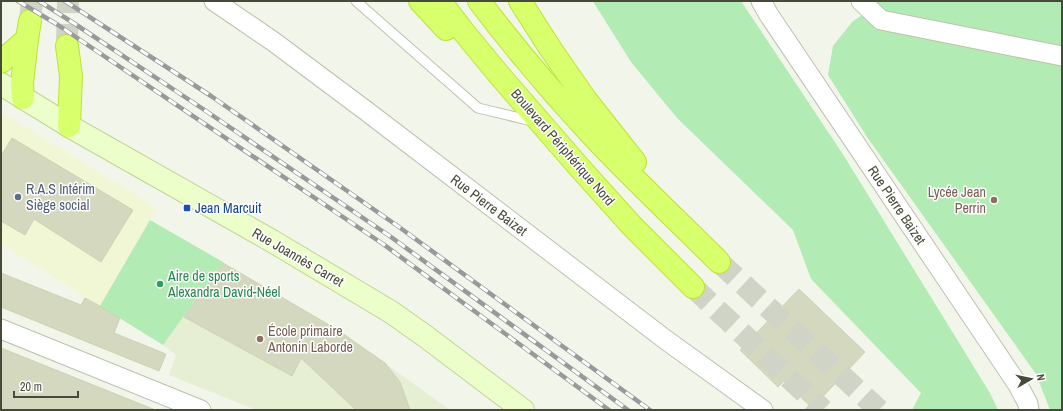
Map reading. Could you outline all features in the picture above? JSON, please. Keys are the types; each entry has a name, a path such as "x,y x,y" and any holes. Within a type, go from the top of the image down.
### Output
{"highway":[{"path":"420,1 532,121 579,167"},
{"name":"Boulevard Périphérique Nord","path":"440,1 500,76 579,167 633,227 693,288"},
{"name":"Boulevard Périphérique Nord","path":"479,1 582,124 720,262"},
{"path":"520,1 586,100 695,238"},
{"path":"1,62 29,30 22,83 23,98"},
{"path":"67,46 71,84 69,126"}],"street":[{"name":"Rue Pierre Baizet","path":"214,1 274,42 666,340 763,410"},
{"name":"Rue Pierre Baizet","path":"761,1 769,16 1018,385 1030,410"},
{"path":"861,1 881,20 1062,56"},
{"name":"Rue Joannès Carret","path":"1,84 69,126 272,241 391,312 523,410"},
{"path":"1,330 201,410"}],"lane":[{"path":"356,1 478,108 532,121"}],"shaded area":[{"path":"1,112 157,208 100,306 1,244"},
{"name":"École primaire Antonin Laborde","path":"223,262 343,333 450,410 256,410 169,375 176,355 163,345"}],"green space":[{"path":"593,1 741,1 844,156 990,393 998,410 912,410 921,393 811,279 793,230 677,118 631,62"},
{"name":"Lycée Jean Perrin","path":"875,1 1062,1 1062,410 1050,410 1036,374 867,137 828,75 833,46 852,22 878,4"},
{"name":"Aire de sports Alexandra David-Néel","path":"150,220 223,262 163,345 100,306"}],"building":[{"path":"12,138 133,210 101,262 34,219 25,235 1,221 1,156"},
{"path":"223,263 336,329 385,363 400,382 410,410 356,410 301,358 292,376 184,317"},
{"path":"1,273 81,305 85,298 120,318 114,333 166,354 159,371 1,307"},
{"path":"799,289 865,352 812,408 784,381 778,387 740,350"},
{"path":"1,348 153,409 153,410 1,410"}],"tunnel":[{"path":"30,21 32,1"},
{"path":"67,46 68,1"},
{"path":"719,262 879,410"},
{"path":"693,287 823,410"}],"railway":[{"path":"18,1 58,25 383,244 609,410"},
{"path":"39,1 203,109 391,237 628,410"},
{"path":"65,1 211,96 399,227 650,410"}],"place":[{"name":"R.A.S Intérim Siège social","path":"18,197"},
{"name":"Lycée Jean Perrin","path":"994,200"},
{"name":"Jean Marcuit","path":"187,208"},
{"name":"Aire de sports Alexandra David-Néel","path":"160,284"},
{"name":"École primaire Antonin Laborde","path":"260,339"}]}
